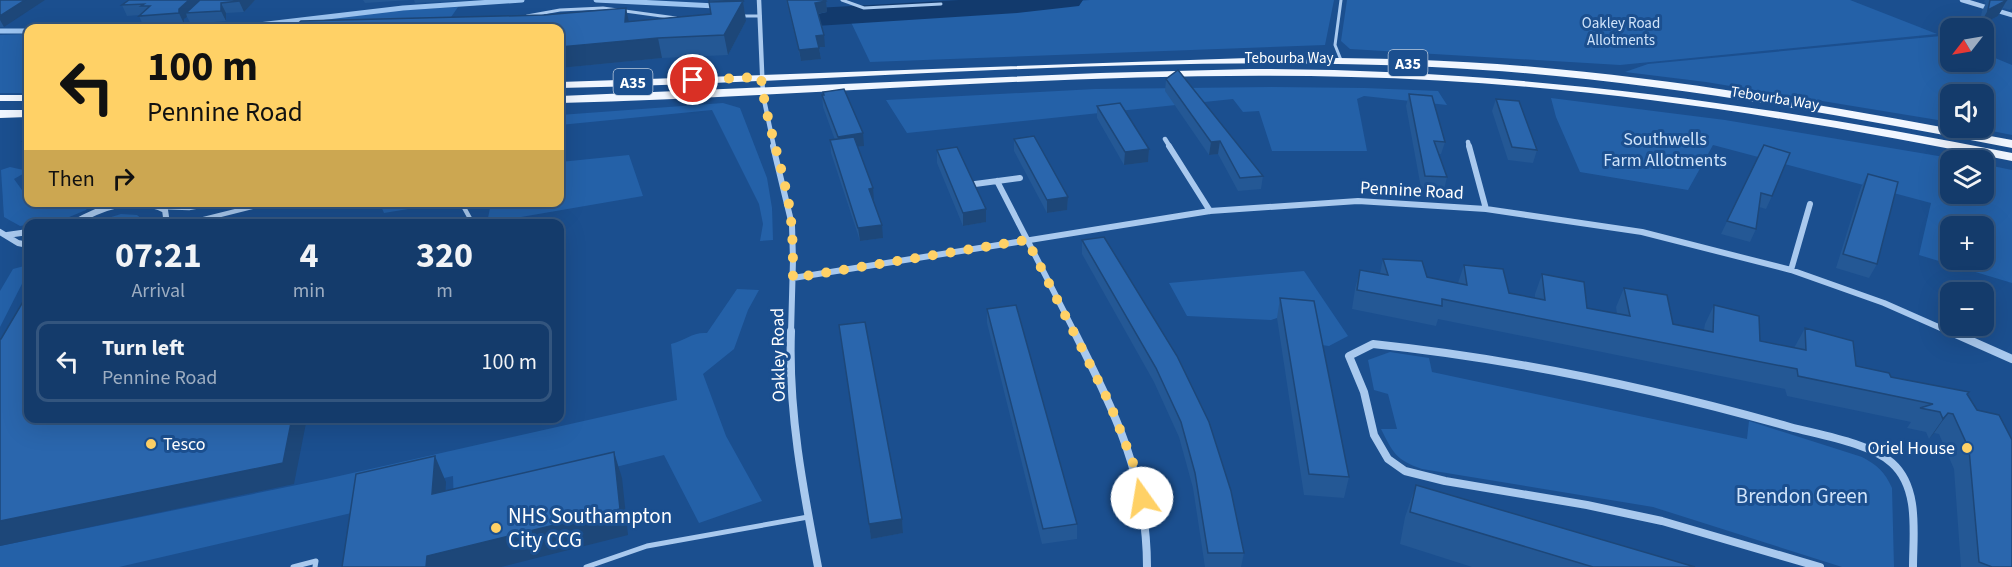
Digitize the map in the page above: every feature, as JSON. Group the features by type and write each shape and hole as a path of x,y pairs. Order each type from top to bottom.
{"main road":[{"name":"Tebourba Way","path":"564,85 1116,64 1341,60 1490,67 1629,79 1797,104 2012,144"},
{"name":"Tebourba Way","path":"564,100 1149,75 1324,73 1422,76 1570,87 1752,109 2012,157"},
{"path":"0,98 24,98"},
{"path":"0,114 24,114"}],"street":[{"name":"Oakley Road","path":"759,0 762,90 770,133 787,193 793,241 791,387 808,517 818,567"},
{"path":"1962,0 2012,15"},
{"path":"1165,140 1210,211"},
{"path":"1468,142 1486,209"},
{"path":"975,184 1020,178"},
{"path":"997,181 1110,404 1139,478 1149,539 1147,567"},
{"name":"Pennine Road","path":"793,278 1210,211 1358,201 1486,209 1642,232 1791,270 1884,303 2012,359"},
{"path":"1791,270 1810,204"},
{"path":"93,213 98,207"},
{"path":"80,219 116,207"},
{"path":"159,207 166,213 164,219"},
{"path":"3,233 24,232"},
{"path":"3,233 24,244"},
{"path":"1820,567 1662,521 1587,505 1445,481 1405,471 1388,459 1374,435 1364,392 1349,356 1373,344 1517,363 1669,394 1846,443 1891,462 1900,472 1910,496 1912,567"}],"lane":[{"path":"842,0 864,8 941,4"},
{"path":"1341,0 1335,45 1341,60"},
{"path":"517,18 560,10 603,8 682,18"},
{"path":"738,16 760,16"},
{"path":"178,207 194,207"},
{"path":"204,219 252,207"},
{"path":"586,567 647,546 808,517"},
{"path":"292,567 315,564"}],"green space":[{"path":"1090,0 1334,0 1325,45 870,62 849,18"},
{"name":"Oakley Road Allotments","path":"1347,0 1850,0 1937,34 1620,65 1350,49 1341,41"},
{"path":"458,7 447,23 289,24 391,11"},
{"path":"24,34 24,93 0,93 0,35"},
{"name":"Oakley Road Allotments","path":"1940,36 1940,72 1994,72 1994,58 2012,65 2012,135 1994,131 1994,84 1940,84 1940,120 1706,82 1625,72 1648,64"},
{"path":"1272,87 1438,91 1447,105 1364,96 1357,99 1367,151 1272,151 1259,111 1243,112 1233,99 907,133 886,100 1095,89"},
{"name":"Southwells Farm Allotments","path":"1551,98 1725,120 1940,156 1940,204 1994,204 1994,166 2012,170 2012,283 1969,270 1994,270 1994,216 1940,216 1940,261 1919,255 1931,203 1713,145 1688,190 1580,172 1556,117"},
{"path":"723,103 740,108 767,178 772,208 773,240 760,241 763,224 759,204 712,110 564,125 564,115"},
{"path":"629,155 643,196 510,219 488,219 490,207 564,207 564,162"},
{"path":"10,167 24,170 24,173 14,179 24,193 24,207 88,207 64,219 24,219 24,225 20,226 4,217 1,170"},
{"path":"381,207 420,207 384,213"},
{"path":"121,214 137,215 142,219 105,219"},
{"path":"24,266 24,280 0,327 0,291 13,269"},
{"path":"1304,271 1348,336 1329,346 1314,344 1277,318 1271,320 1187,316 1169,283"},
{"path":"737,289 759,290 748,310 734,349 703,374 726,436 762,501 699,523 664,455 454,507 453,476 364,496 360,511 119,567 0,567 0,546 326,479 677,400 671,344 693,335 707,333"},
{"name":"Brendon Green","path":"1390,352 1429,358 1432,372 1747,439 1749,421 1862,457 1880,470 1892,488 1894,567 1842,567 1653,507 1413,466 1396,455 1381,429 1397,429 1388,394 1374,390 1368,360"}],"building":[{"path":"0,0 25,0 0,16"},
{"path":"129,0 189,0 179,9 179,13 139,16 150,6 122,5"},
{"path":"200,0 240,0 221,3 221,11 186,13"},
{"path":"709,0 742,0 743,1 709,2"},
{"path":"787,0 826,1 815,3 824,35 816,36 819,48 799,50"},
{"path":"1990,0 2007,0 1988,10"},
{"path":"743,1 724,35 564,47 564,24 298,24 301,21 544,15 626,8 625,22 711,14 709,2"},
{"path":"1178,70 1263,176 1240,178 1220,141 1211,142 1166,79"},
{"path":"844,89 863,133 838,137 822,95 824,95 823,92"},
{"path":"1409,94 1432,96 1445,142 1434,141 1447,177 1425,176"},
{"path":"1496,99 1519,101 1537,150 1512,147"},
{"path":"1120,103 1149,149 1125,152 1097,106"},
{"path":"1034,136 1068,197 1047,200 1014,139"},
{"path":"854,137 873,188 869,189 882,225 858,228 830,140"},
{"path":"1764,145 1790,153 1772,196 1761,193 1756,229 1727,221"},
{"path":"957,147 986,209 963,213 937,150"},
{"path":"1868,174 1898,182 1877,264 1843,254"},
{"path":"1104,237 1177,356 1209,422 1231,491 1244,553 1208,553 1195,473 1181,422 1156,368 1082,240"},
{"path":"1383,259 1422,261 1427,277 1467,285 1464,265 1503,269 1509,293 1545,300 1542,274 1584,282 1587,308 1630,316 1624,288 1667,295 1673,324 1713,332 1714,305 1759,316 1760,341 1806,350 1805,328 1853,341 1856,366 1889,373 1891,377 1969,392 1967,394 1977,410 1999,415 2012,440 2012,567 1992,567 1979,562 1969,449 1953,414 1948,413 1943,419 1940,412 1920,408 1933,404 1798,376 1797,369 1442,299 1442,306 1357,290 1360,270 1388,275"},
{"path":"1280,298 1314,301 1349,477 1309,474"},
{"name":"Tesco","path":"24,300 24,423 291,423 283,463 0,521 1,339"},
{"path":"1016,305 1077,524 1043,529 987,309"},
{"path":"865,322 902,519 869,524 839,325"},
{"path":"614,452 620,509 427,556 426,567 342,567 356,474 435,456 432,494"},
{"path":"1416,485 1695,567 1593,567 1410,512"}],"waterway":[{"path":"268,24 403,8 522,0"},
{"path":"596,0 716,6"},
{"path":"816,17 1069,0"},
{"path":"0,31 24,31"}],"place":[{"name":"Tesco","path":"151,444"},
{"name":"Oriel House","path":"1967,448"},
{"name":"NHS Southampton City CCG","path":"496,528"}],"route":[{"path":"693,80 761,77 772,142 787,193 793,241 793,278 1027,240 1110,404 1139,478 1142,498"}]}
